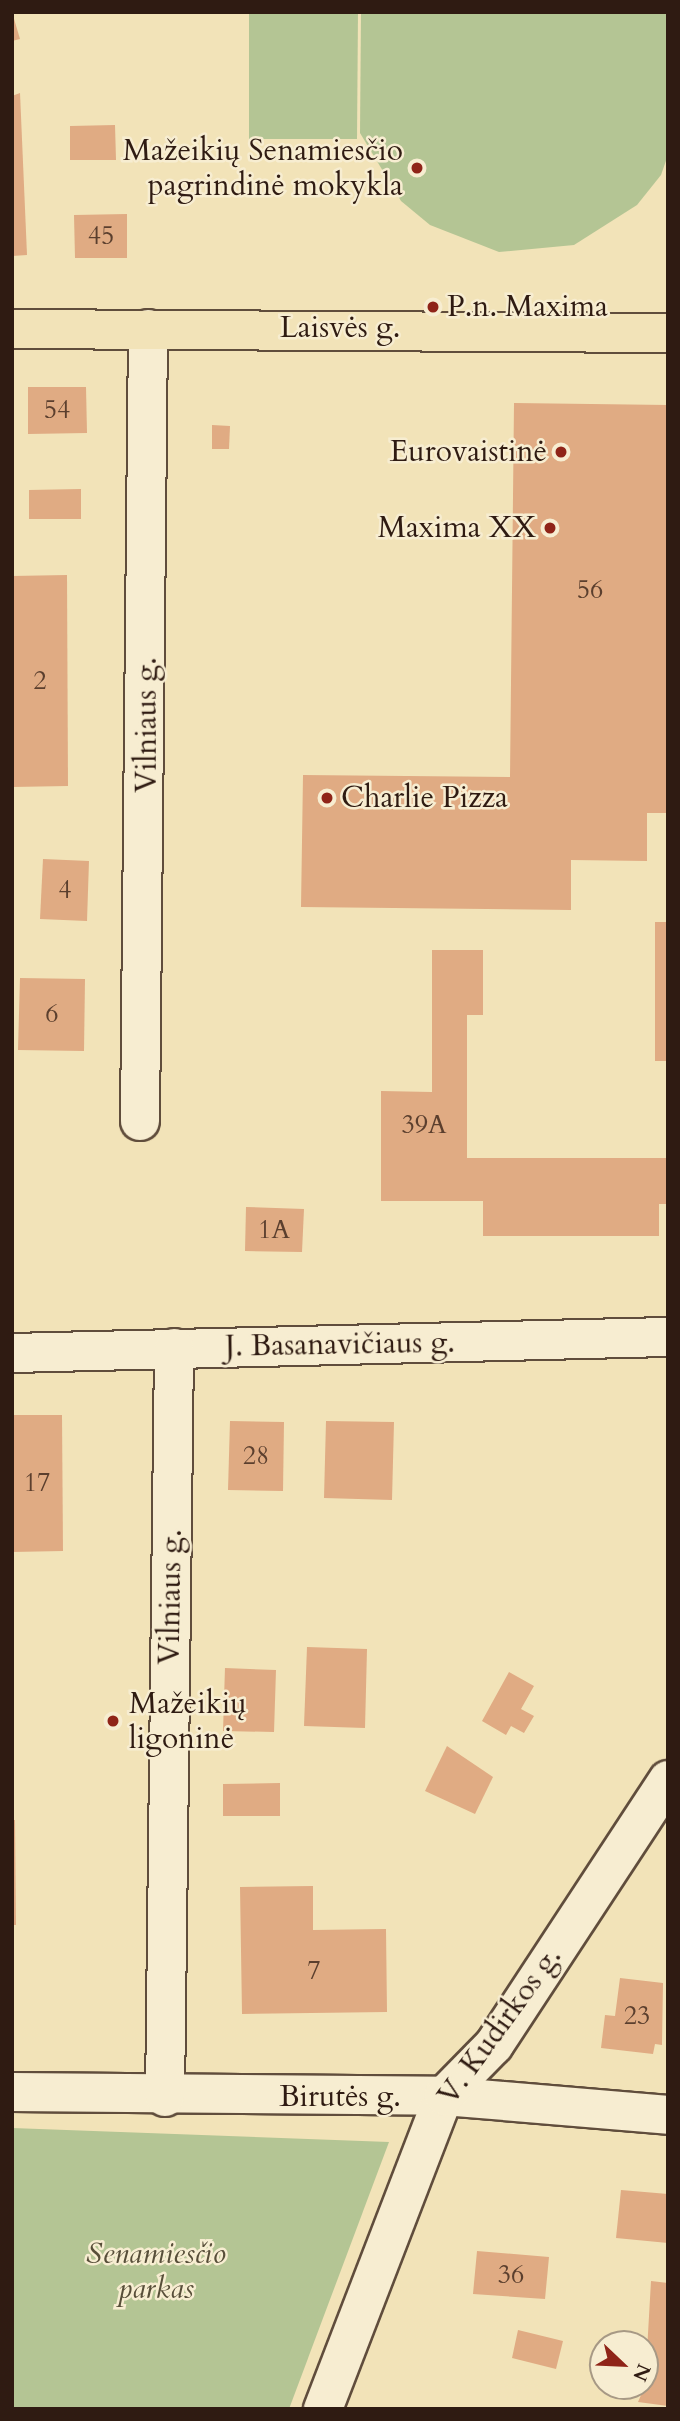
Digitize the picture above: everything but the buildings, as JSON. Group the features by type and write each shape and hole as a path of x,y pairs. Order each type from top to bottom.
{"main road":[{"name":"Laisvės g.","path":"12,329 668,333"}],"street":[{"name":"Vilniaus g.","path":"140,1121 149,329"},
{"name":"J. Basanavičiaus g.","path":"12,1353 668,1337"},
{"name":"Vilniaus g.","path":"165,2097 174,1348"},
{"name":"V. Kudirkos g.","path":"323,2409 444,2096 494,2045 668,1780"},
{"name":"Birutės g.","path":"12,2092 165,2097 444,2096 668,2115"}],"green space":[{"path":"249,12 358,12 357,139 249,139"},
{"path":"361,12 668,12 668,155 661,175 637,205 574,245 499,252 430,225 401,201 360,133"},
{"name":"Senamiesčio parkas","path":"12,2128 389,2142 289,2409 12,2409"}],"place":[{"name":"Mažeikių Senamiesčio pagrindinė mokykla","path":"417,168"},
{"name":"P.n. Maxima","path":"433,307"},
{"name":"Eurovaistinė","path":"561,452"},
{"name":"Maxima XX","path":"550,528"},
{"name":"Charlie Pizza","path":"327,798"},
{"name":"Mažeikių ligoninė","path":"113,1721"}]}
